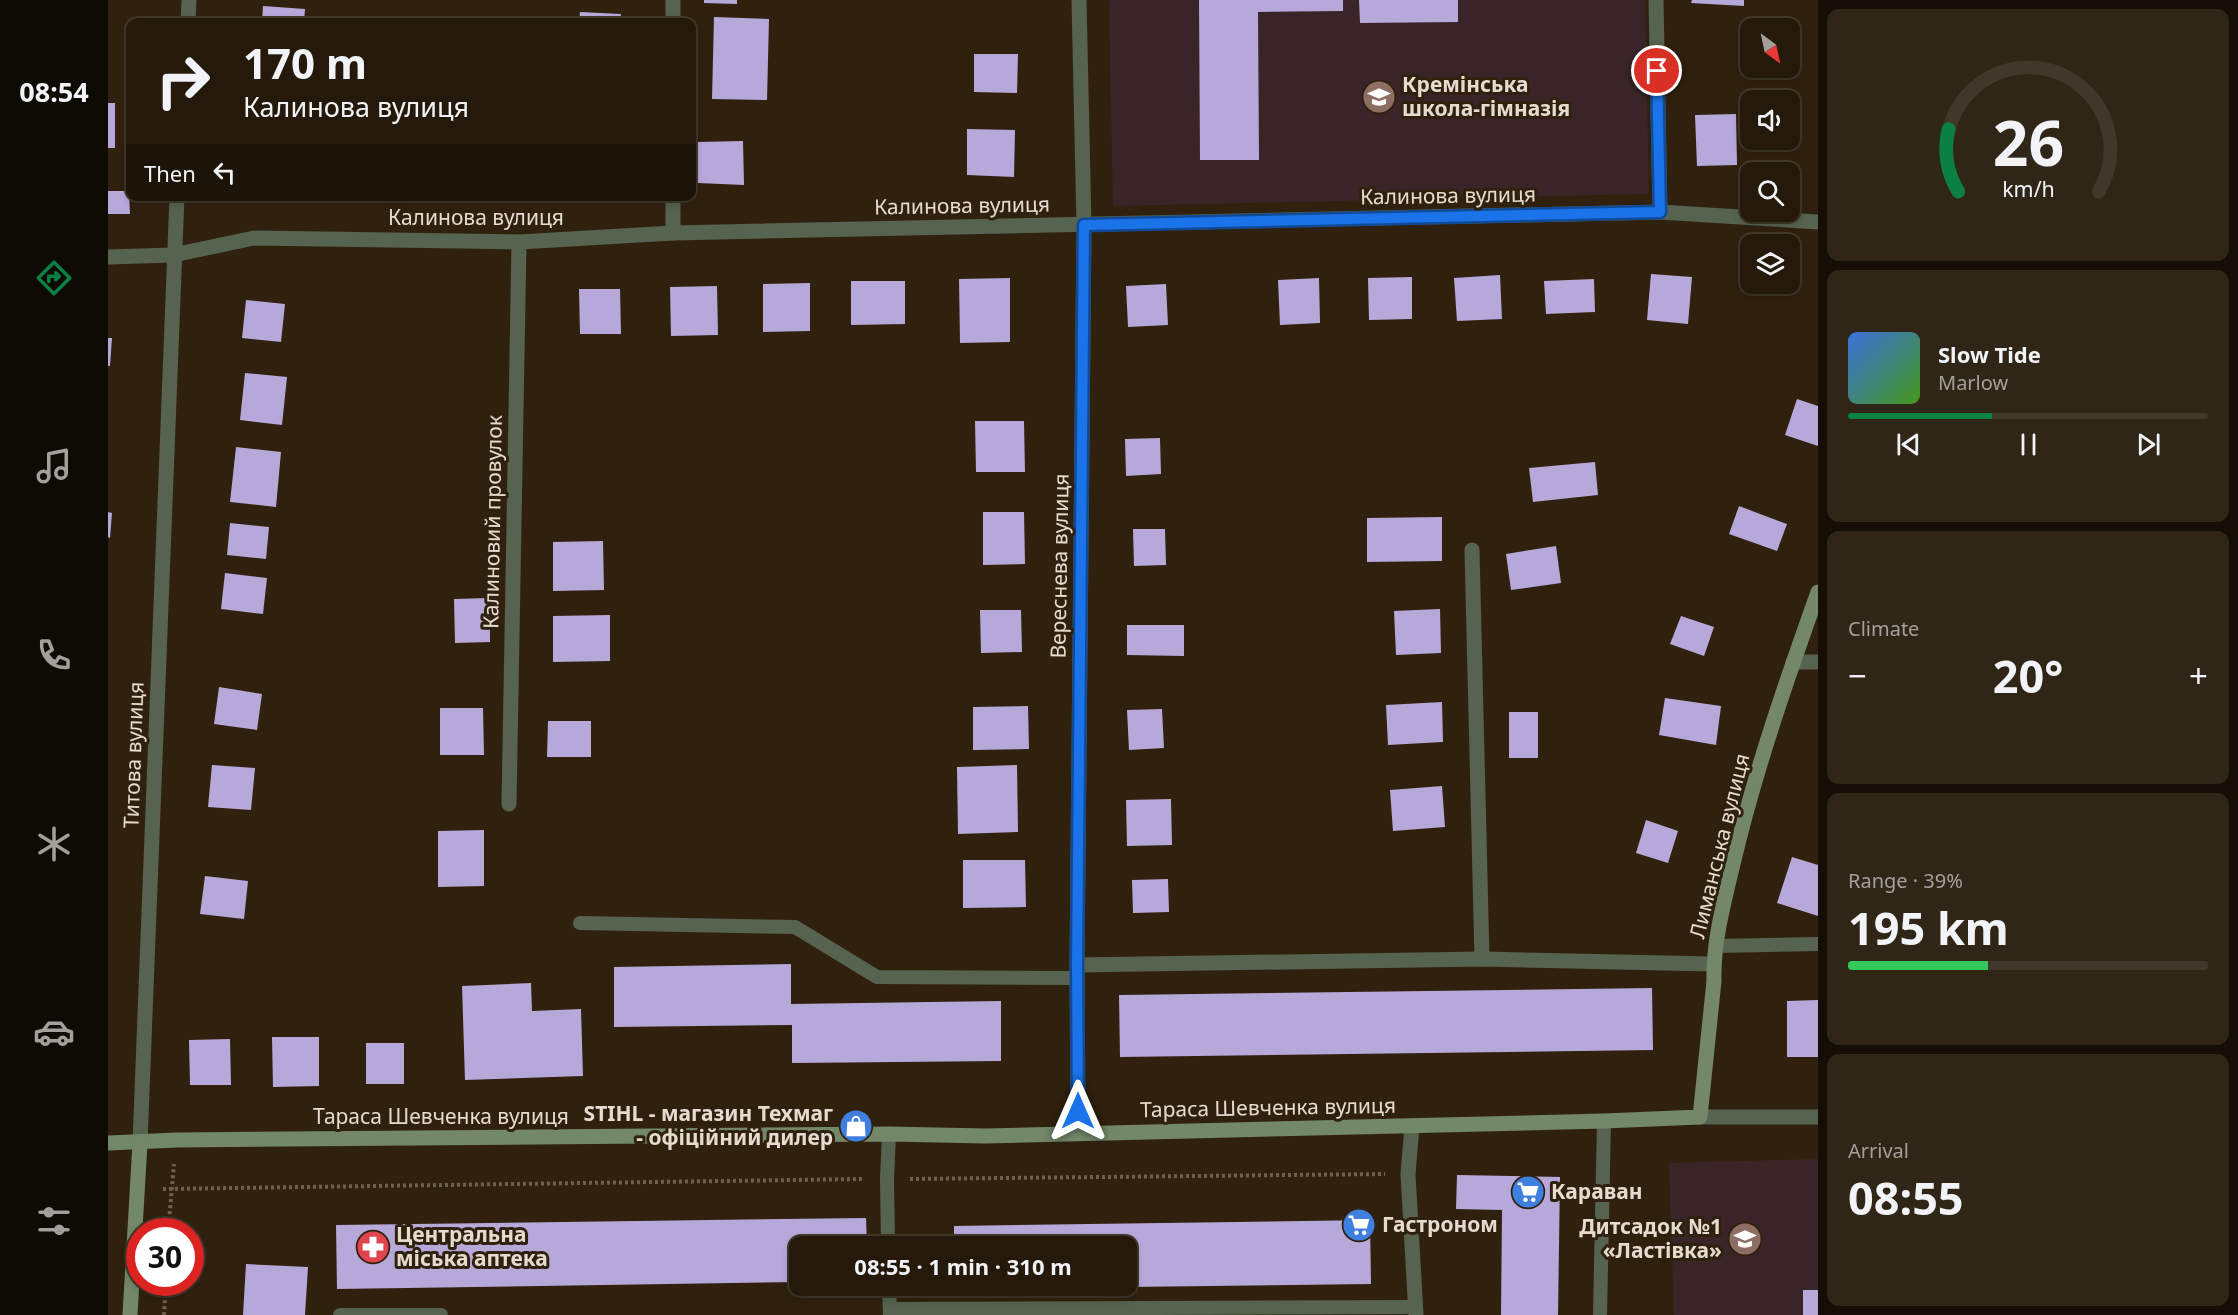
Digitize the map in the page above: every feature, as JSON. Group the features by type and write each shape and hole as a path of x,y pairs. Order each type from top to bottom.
{"street":[{"path":"188,18 189,0"},
{"path":"673,0 673,18"},
{"name":"Вереснева вулиця","path":"1078,1133 1077,971 1084,225 1079,0"},
{"path":"1656,0 1660,212"},
{"name":"Титова вулиця","path":"130,1315 140,1143 177,201"},
{"path":"673,201 673,234"},
{"name":"Калинова вулиця","path":"108,257 173,255 254,238 519,242 673,234 1660,212 1818,222"},
{"name":"Калиновий провулок","path":"509,804 519,242"},
{"path":"1472,550 1482,959"},
{"name":"Лиманська вулиця","path":"1700,1117 1714,981 1713,964 1720,919 1748,801 1818,592"},
{"path":"1793,662 1818,662"},
{"path":"1077,971 1482,959 1713,964"},
{"name":"Тараса Шевченка вулиця","path":"108,1143 177,1140 889,1134 986,1136 1700,1117 1818,1117"},
{"path":"1412,1125 1408,1174 1416,1311"}],"lane":[{"path":"580,923 795,927 877,977 1077,971"},
{"path":"1716,946 1818,944"},
{"path":"1600,1315 1604,1121"},
{"path":"888,1236 889,1134"},
{"path":"889,1296 890,1312 1416,1311"},
{"path":"340,1315 441,1315"}],"path":[{"path":"169,1218 177,1140"},
{"path":"171,1189 1408,1174"},
{"path":"164,1315 165,1296"}],"shaded area":[{"name":"Кремінська школа-гімназія","path":"1109,0 1645,0 1649,194 1113,206"},
{"name":"Дитсадок №1 «Ластівка»","path":"1818,1159 1818,1315 1674,1315 1669,1163"}],"building":[{"path":"704,0 737,0 737,4 704,3"},
{"path":"1199,0 1343,0 1343,11 1258,12 1259,160 1200,160"},
{"path":"1359,0 1458,0 1458,22 1360,23"},
{"path":"1692,0 1744,0 1744,6 1691,3"},
{"path":"263,6 305,9 304,18 262,18"},
{"path":"580,12 621,14 620,18 579,18"},
{"path":"714,17 769,19 767,100 712,99"},
{"path":"974,54 1018,54 1017,93 974,92"},
{"path":"108,103 115,103 115,148 108,148"},
{"path":"1736,114 1737,165 1697,166 1695,115"},
{"path":"967,129 1015,130 1014,177 967,175"},
{"path":"743,141 744,185 698,183 698,142"},
{"path":"108,191 126,191 130,214 108,214"},
{"path":"1651,274 1692,277 1688,324 1647,320"},
{"path":"1500,275 1502,319 1457,321 1454,278"},
{"path":"1412,277 1412,319 1369,320 1368,278"},
{"path":"1010,278 1010,342 960,343 959,279"},
{"path":"1319,278 1320,323 1280,325 1278,280"},
{"path":"1594,279 1595,312 1546,314 1544,281"},
{"path":"851,281 905,281 905,324 851,325"},
{"path":"810,283 810,331 763,332 763,284"},
{"path":"1166,284 1168,325 1128,327 1126,286"},
{"path":"717,286 718,335 671,336 670,287"},
{"path":"579,289 620,289 621,334 580,334"},
{"path":"246,300 285,304 281,342 242,338"},
{"path":"108,338 112,338 110,366 108,366"},
{"path":"245,373 287,377 282,425 240,420"},
{"path":"1797,399 1818,406 1818,446 1785,435"},
{"path":"975,421 1024,421 1025,472 976,472"},
{"path":"1160,438 1161,474 1126,476 1125,439"},
{"path":"236,447 281,452 276,507 230,502"},
{"path":"1595,462 1598,495 1533,502 1529,468"},
{"path":"1739,506 1787,524 1777,551 1729,534"},
{"path":"108,512 112,513 110,538 108,537"},
{"path":"983,512 1024,512 1025,564 983,565"},
{"path":"1442,517 1442,561 1367,562 1367,518"},
{"path":"230,523 269,527 266,559 227,555"},
{"path":"1133,529 1165,529 1166,565 1134,566"},
{"path":"603,541 604,590 553,591 553,542"},
{"path":"1556,546 1561,583 1511,590 1506,554"},
{"path":"225,573 267,578 263,614 221,609"},
{"path":"490,598 490,642 455,643 454,599"},
{"path":"1440,609 1441,653 1396,655 1394,611"},
{"path":"980,610 1021,610 1022,652 981,653"},
{"path":"610,615 610,661 553,662 553,616"},
{"path":"1681,616 1714,627 1704,656 1670,644"},
{"path":"1127,625 1184,625 1184,656 1127,655"},
{"path":"219,687 262,694 257,730 214,724"},
{"path":"1665,698 1721,706 1716,745 1659,735"},
{"path":"1442,702 1443,742 1388,745 1386,705"},
{"path":"1028,706 1029,749 973,750 973,707"},
{"path":"440,708 483,708 484,755 440,755"},
{"path":"1162,709 1164,748 1129,750 1127,710"},
{"path":"1509,712 1538,712 1538,758 1509,758"},
{"path":"548,721 591,721 591,757 547,757"},
{"path":"212,765 255,768 251,810 208,807"},
{"path":"1017,765 1018,832 958,834 957,767"},
{"path":"1442,786 1445,827 1393,831 1390,790"},
{"path":"1171,799 1172,845 1127,846 1126,800"},
{"path":"1646,820 1678,831 1668,863 1636,853"},
{"path":"484,830 484,886 438,887 438,831"},
{"path":"1792,857 1818,865 1818,916 1777,903"},
{"path":"963,860 1025,860 1026,907 963,908"},
{"path":"205,876 248,881 244,919 200,914"},
{"path":"1168,879 1169,912 1133,913 1132,880"},
{"path":"791,964 791,1004 1001,1001 1001,1061 792,1063 792,1025 614,1027 614,967"},
{"path":"531,983 532,1011 581,1009 583,1076 465,1080 462,986"},
{"path":"1652,988 1653,1050 1120,1057 1119,995"},
{"path":"1818,1000 1818,1057 1787,1057 1787,1001"},
{"path":"272,1037 319,1037 319,1086 273,1087"},
{"path":"230,1039 231,1085 190,1085 189,1040"},
{"path":"366,1043 404,1043 404,1084 366,1084"},
{"path":"1457,1175 1560,1177 1558,1315 1501,1315 1502,1210 1456,1209"},
{"path":"866,1218 867,1236 789,1236 789,1282 337,1289 336,1225"},
{"path":"1370,1220 1371,1284 1137,1287 1137,1236 954,1236 954,1226"},
{"path":"246,1264 308,1267 305,1315 243,1315"},
{"path":"1803,1290 1818,1290 1818,1315 1803,1315"}],"place":[{"name":"Кремінська школа-гімназія","path":"1379,97"},
{"name":"STIHL - магазин Техмаг - офіційний дилер","path":"856,1126"},
{"name":"Караван","path":"1528,1192"},
{"name":"Гастроном","path":"1359,1225"},
{"name":"Дитсадок №1 «Ластівка»","path":"1745,1239"},
{"name":"Центральна міська аптека","path":"373,1247"}],"route":[{"path":"1078,1111 1077,965 1084,225 1660,212 1657,71"}]}
